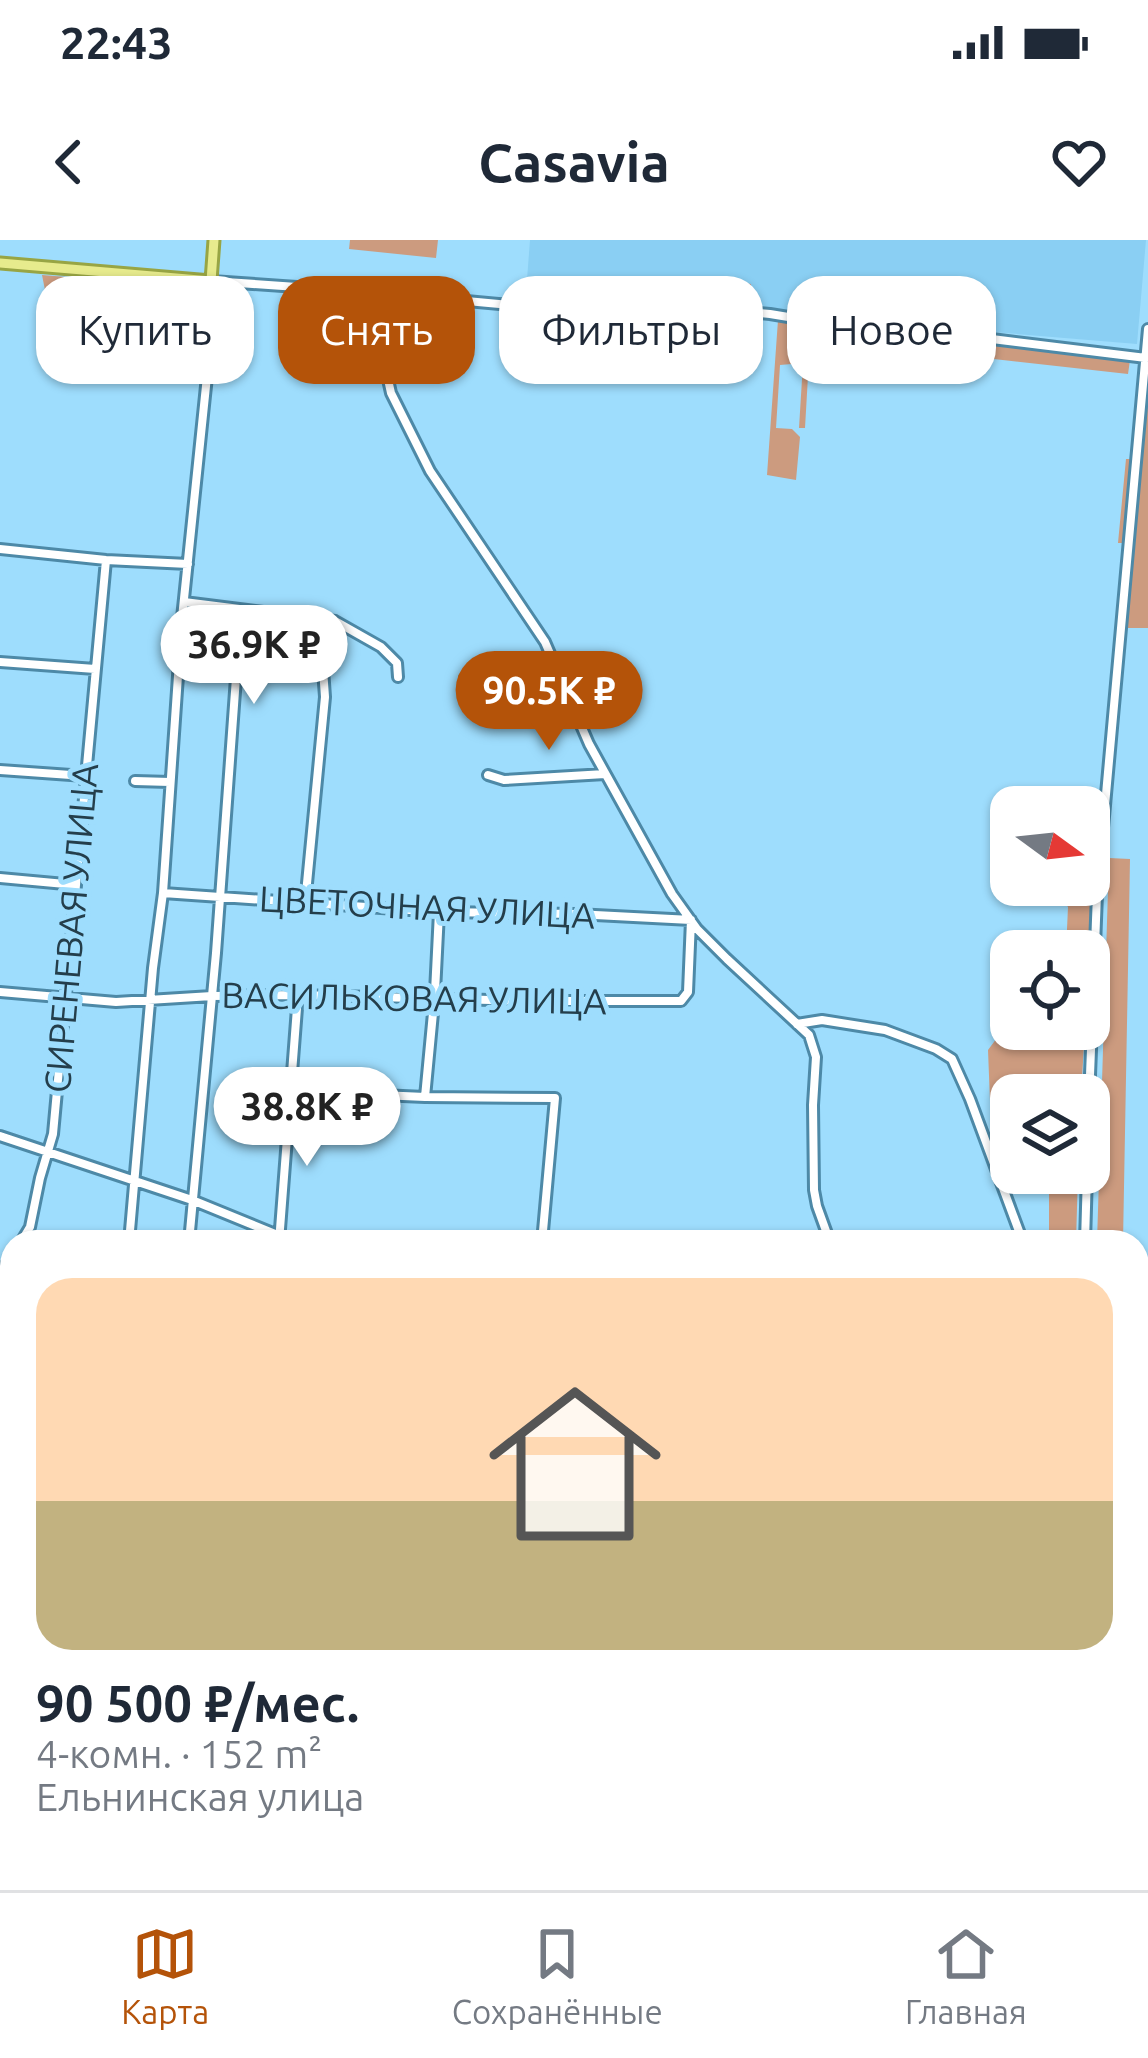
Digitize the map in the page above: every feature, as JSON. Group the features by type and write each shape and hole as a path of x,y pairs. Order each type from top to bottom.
{"main road":[{"path":"212,276 214,240"},
{"path":"0,263 162,276"}],"street":[{"path":"475,302 621,312 682,309 770,314 874,331 984,338 1146,358"},
{"path":"1090,1074 1100,857 1148,328"},
{"path":"131,1230 206,384"},
{"path":"391,384 430,471 545,642 584,733 661,875 691,920 727,959 809,1035 816,1057 814,1190 826,1230"},
{"path":"0,549 188,564"},
{"name":"СИРЕНЕВАЯ УЛИЦА","path":"28,1230 55,1117 106,560"},
{"path":"184,602 335,621 381,647 397,663 398,677"},
{"path":"190,1230 237,664 248,657 316,664 326,677 305,904"},
{"path":"0,662 95,669"},
{"path":"464,678 545,685 559,672"},
{"path":"0,770 85,776"},
{"path":"488,775 504,780 605,774"},
{"path":"135,781 170,782"},
{"path":"0,878 76,885"},
{"name":"ЦВЕТОЧНАЯ УЛИЦА","path":"163,893 439,912 691,920"},
{"path":"425,1097 439,912"},
{"name":"ВАСИЛЬКОВАЯ УЛИЦА","path":"0,992 152,1001 298,995 681,1000 688,992 691,920"},
{"path":"280,1230 298,995"},
{"path":"797,1024 822,1020 885,1030 936,1048 952,1059 1019,1230"},
{"path":"291,1091 555,1099 543,1230"},
{"path":"0,1136 192,1200 259,1230"},
{"path":"1085,1230 1086,1194"}],"shaded area":[{"path":"350,240 438,240 436,258 349,249"},
{"path":"530,240 1146,240 1137,344 996,332 996,276 787,276 787,315 763,313 763,276 527,276"},
{"path":"778,320 787,321 787,364 780,365 776,428 792,429 800,437 796,480 767,475"},
{"path":"996,346 1130,360 1128,374 996,359"},
{"path":"1148,359 1148,628 1123,628"},
{"path":"802,384 808,384 805,428 799,428"},
{"path":"1126,459 1132,459 1125,543 1118,543"},
{"path":"1110,858 1130,859 1123,1230 1097,1230 1098,1194 1110,1194 1110,1074 1102,1074 1103,1050 1110,1050"},
{"path":"1091,906 1090,930 1067,930 1068,907"},
{"path":"988,1050 1084,1050 1082,1074 990,1074 990,1101"},
{"path":"1049,1194 1077,1194 1076,1230 1049,1230"}]}
